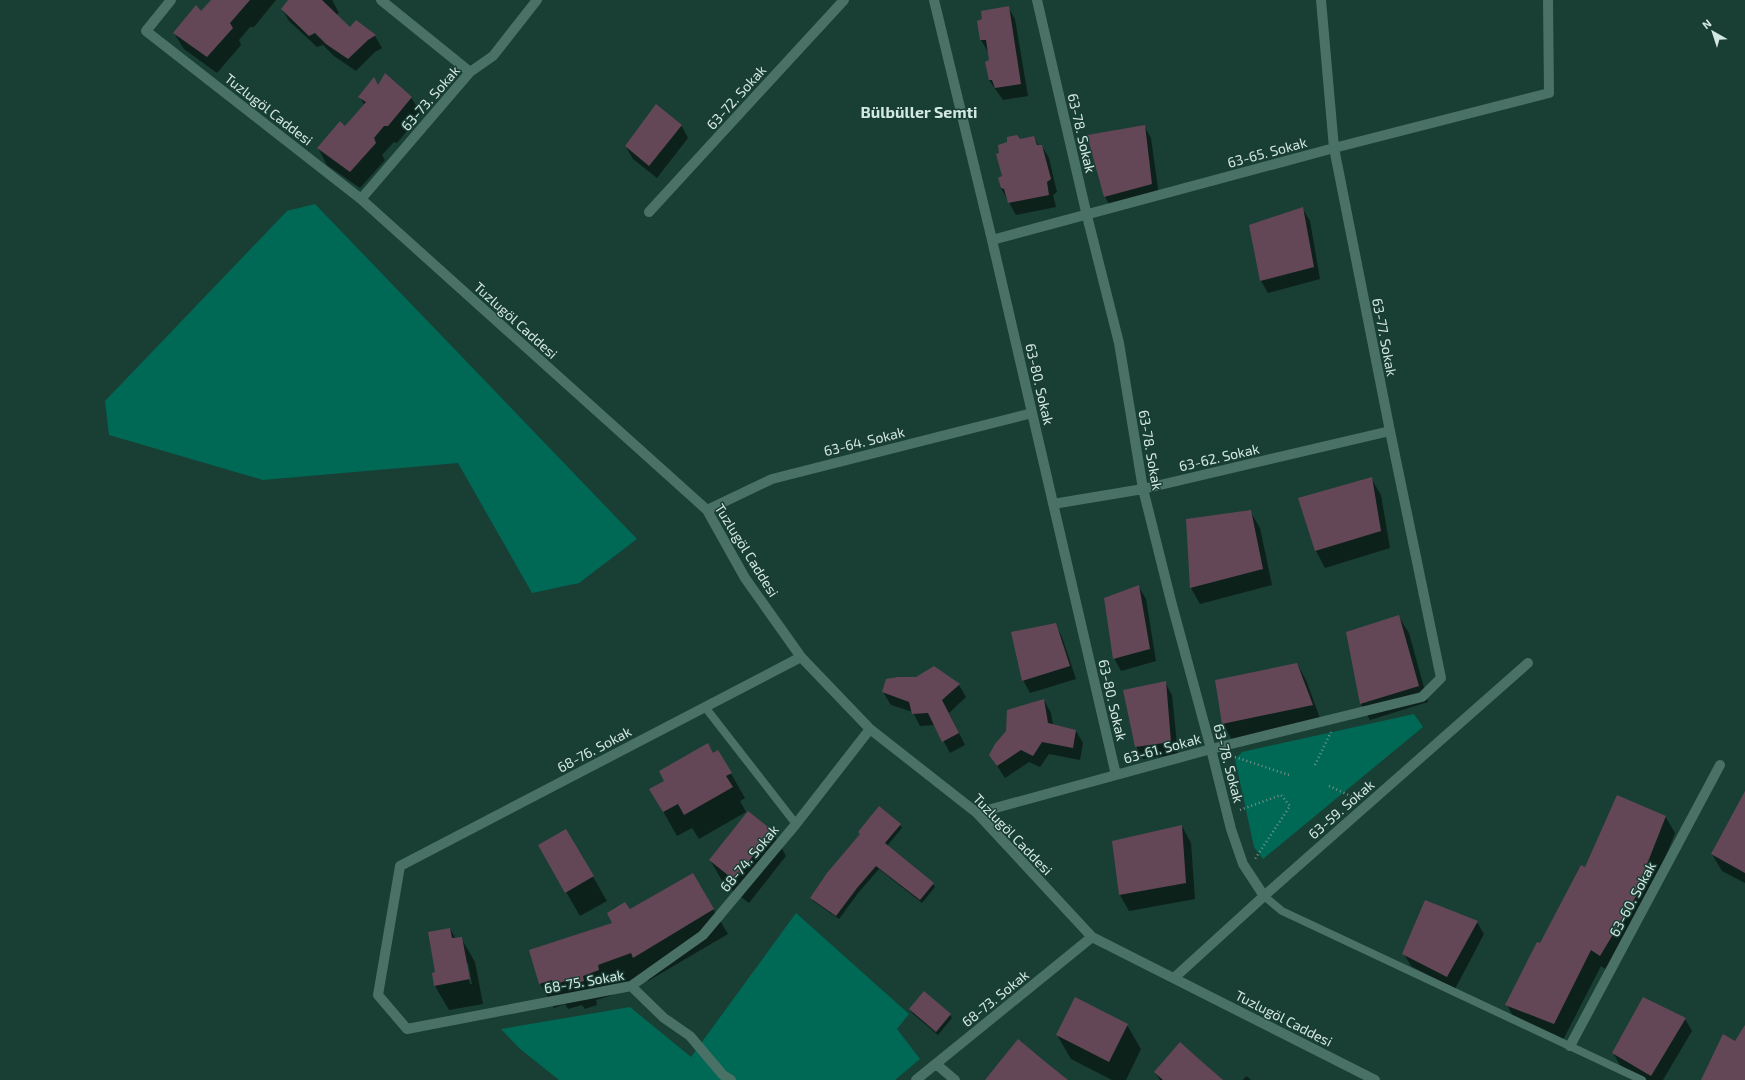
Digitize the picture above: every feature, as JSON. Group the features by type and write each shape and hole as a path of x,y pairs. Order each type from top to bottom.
{"street":[{"name":"Tuzlugöl Caddesi","path":"172,0 146,31 361,198 707,510 745,578 801,657 870,729 977,813 1092,937 1375,1080"},
{"path":"381,0 470,72"},
{"name":"63-73. Sokak","path":"361,198 470,72 493,56 537,0"},
{"name":"63-72. Sokak","path":"649,212 844,0"},
{"name":"63-80. Sokak","path":"934,0 992,240 1116,775"},
{"name":"63-78. Sokak","path":"1037,0 1087,216 1119,343 1143,489 1171,601 1214,749 1228,815 1241,857 1247,871 1264,896"},
{"name":"63-77. Sokak","path":"1322,0 1334,148 1441,678"},
{"name":"63-65. Sokak","path":"992,240 1087,216 1334,148 1549,92 1548,0"},
{"name":"63-64. Sokak","path":"707,510 772,479 1032,413"},
{"name":"63-62. Sokak","path":"1053,504 1143,489 1390,431"},
{"name":"68-76. Sokak","path":"407,1029 378,995 400,866 801,657"},
{"name":"63-59. Sokak","path":"1174,978 1264,896 1528,663"},
{"name":"63-61. Sokak","path":"977,813 1214,749 1422,697 1441,678"},
{"name":"68-74. Sokak","path":"631,986 703,935 796,824 870,729"},
{"name":"63-60. Sokak","path":"1570,1046 1720,766"},
{"name":"68-73. Sokak","path":"916,1080 1092,937"},
{"name":"68-75. Sokak","path":"407,1029 631,986 664,1018 690,1036 723,1075 731,1080"},
{"path":"936,1064 955,1080"}],"lane":[{"path":"705,707 796,824"},
{"path":"1264,896 1282,911 1642,1080"}],"path":[{"path":"1315,765 1338,718"},
{"path":"1214,749 1241,760 1289,775"},
{"path":"1329,786 1368,804"},
{"path":"1228,815 1281,795 1290,806 1247,871"}],"green space":[{"path":"315,204 637,539 579,583 532,593 458,463 263,480 109,435 105,401 287,211"},
{"path":"1414,714 1423,727 1263,859 1254,847 1235,759 1242,752"},
{"path":"796,913 909,1014 897,1029 920,1059 895,1080 559,1080 519,1048 501,1029 630,1007 691,1057"}],"building":[{"path":"211,0 250,0 230,23 233,28 207,57 173,33 196,5 201,11"},
{"path":"288,0 322,0 350,27 356,20 376,35 368,40 348,59 326,44 315,33 309,36 281,9"},
{"path":"1009,6 1021,84 995,88 992,80 989,80 985,62 989,60 986,40 980,40 977,21 982,19 981,11"},
{"path":"385,73 412,97 388,126 384,126 374,138 376,143 350,172 317,148 340,121 345,126 366,102 358,97 374,77 378,85"},
{"path":"656,104 682,125 649,166 625,146"},
{"path":"1145,125 1152,184 1104,197 1087,135"},
{"path":"1017,135 1020,139 1034,136 1037,145 1042,145 1051,179 1047,182 1049,195 1008,203 1004,189 1001,188 998,178 1002,176 996,154 999,153 998,145 1007,142 1007,137"},
{"path":"1303,207 1314,267 1260,281 1249,225"},
{"path":"1372,477 1381,531 1315,551 1298,498"},
{"path":"1251,510 1263,569 1190,588 1186,519"},
{"path":"1139,585 1150,649 1113,659 1104,598"},
{"path":"1399,615 1419,686 1360,704 1346,632"},
{"path":"1056,623 1070,666 1022,681 1011,632"},
{"path":"1297,663 1313,705 1222,724 1215,680"},
{"path":"934,666 960,684 942,700 959,733 942,742 928,713 912,714 909,702 882,692 886,679 916,677"},
{"path":"1166,681 1171,742 1135,747 1123,690"},
{"path":"1044,699 1048,723 1076,730 1073,748 1042,742 1033,756 1021,750 997,766 989,755 995,744 1006,731 1007,710"},
{"path":"708,743 713,753 718,750 732,773 726,776 733,787 684,815 678,804 663,812 649,789 664,781 659,771"},
{"path":"1745,791 1745,873 1711,854"},
{"path":"1617,795 1666,816 1636,892 1638,893 1600,956 1591,950 1554,1024 1505,1005 1537,942 1540,943 1581,865 1585,867"},
{"path":"879,806 901,824 885,843 934,883 920,900 876,866 836,916 810,898 827,873 860,834 858,832"},
{"path":"748,811 773,831 734,880 709,860"},
{"path":"1182,825 1186,883 1119,895 1112,841"},
{"path":"566,829 594,876 565,893 538,845"},
{"path":"693,873 714,909 633,958 631,953 598,965 599,970 583,976 584,981 570,986 568,980 553,985 552,980 539,984 529,950 612,923 607,913 625,902 630,909"},
{"path":"1425,900 1478,921 1447,977 1402,954"},
{"path":"450,928 452,938 462,937 470,979 434,986 432,973 435,972 428,932"},
{"path":"924,991 951,1014 936,1032 909,1009"},
{"path":"1075,997 1128,1024 1109,1062 1056,1035"},
{"path":"1643,997 1686,1018 1651,1076 1612,1053"},
{"path":"1745,1025 1745,1080 1701,1080 1723,1034 1735,1041"},
{"path":"1018,1039 1043,1060 1068,1080 985,1080"},
{"path":"1180,1042 1223,1080 1163,1080 1154,1072"}],"district":[{"name":"Bülbüller Semti","path":"919,111"}]}
